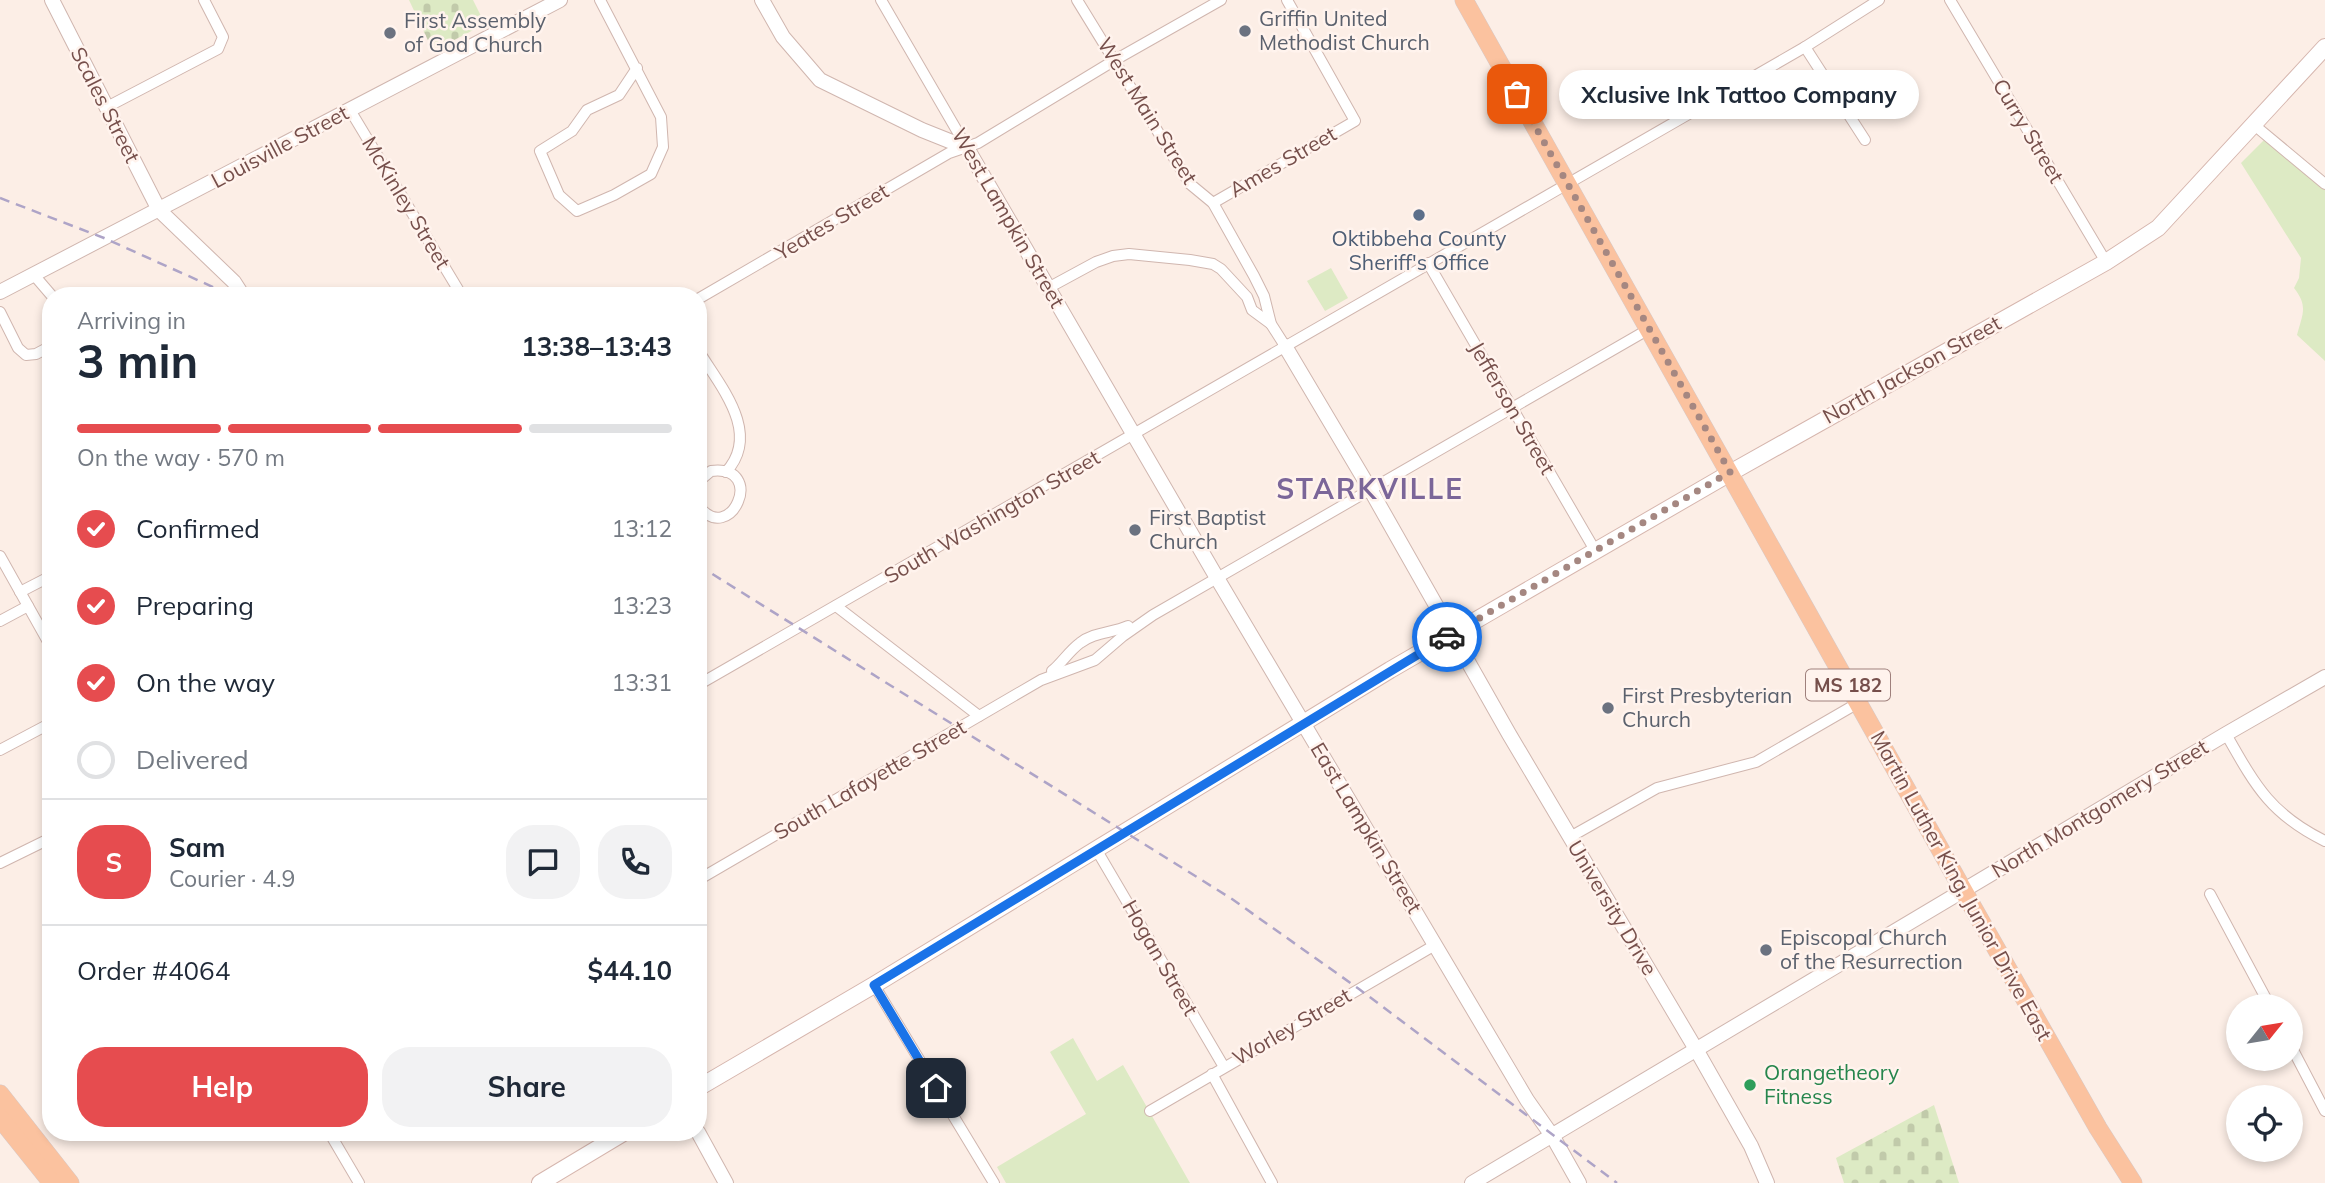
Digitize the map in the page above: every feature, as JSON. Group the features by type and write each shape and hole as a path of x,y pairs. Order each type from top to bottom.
{"main road":[{"name":"MS 182","path":"1464,0 1567,183"},
{"name":"North Jackson Street","path":"707,1083 874,985 1303,722 1452,634 1730,472 2106,262 2158,228 2325,47"},
{"name":"Martin Luther King, Junior Drive East","path":"1567,183 1963,890 2098,1128 2133,1183"},
{"path":"0,1094 71,1183"},
{"path":"0,1118 51,1183"},
{"path":"540,1183 610,1141"}],"street":[{"name":"Scales Street","path":"52,0 159,210 237,287"},
{"path":"105,108 218,49 223,37 204,0"},
{"name":"Louisville Street","path":"0,292 559,0"},
{"path":"600,0 637,68 661,117 663,147 651,174 614,195 577,211 559,195 540,151 572,131 587,110 619,95 637,68"},
{"path":"762,0 783,37 820,80 922,131 967,148"},
{"name":"West Lampkin Street","path":"881,0 1135,435"},
{"name":"West Main Street","path":"1077,0 1190,184 1213,203 1254,276 1266,303 1271,324 1285,346"},
{"name":"Yeates Street","path":"707,294 949,153 967,148 1221,0"},
{"name":"Ames Street","path":"1213,203 1354,121 1287,0"},
{"name":"South Washington Street","path":"707,680 1805,47 1879,0"},
{"name":"Curry Street","path":"1950,0 2106,262"},
{"path":"1805,47 1865,140"},
{"name":"McKinley Street","path":"350,110 457,287"},
{"path":"2253,124 2325,184"},
{"path":"1048,288 1096,262 1113,256 1129,254 1213,264 1221,269 1247,298 1252,310 1271,324"},
{"name":"Jefferson Street","path":"1428,263 1596,552"},
{"path":"34,275 44,287"},
{"path":"1247,298 1253,292 1260,291"},
{"path":"0,312 18,348 26,355 42,351"},
{"name":"South Lafayette Street","path":"1070,662 1080,642 1104,633 1116,632 1153,615 1649,328"},
{"name":"University Drive","path":"1285,346 1697,1051 1751,1146 1767,1183"},
{"path":"707,366 739,421 741,446 734,463 726,472"},
{"name":"East Lampkin Street","path":"1135,435 1214,580 1303,722 1579,1183"},
{"path":"707,474 711,471 726,472 733,475 741,488 741,496 735,509 729,514 714,516 707,513"},
{"path":"0,556 42,631"},
{"path":"20,592 42,581"},
{"path":"0,621 28,606"},
{"path":"836,606 979,716"},
{"name":"South Lafayette Street","path":"707,875 1070,662 1095,660 1153,615"},
{"path":"1104,633 1111,640 1111,647"},
{"name":"North Montgomery Street","path":"1472,1183 2325,677"},
{"path":"1570,837 1657,788 1756,762 1858,703"},
{"path":"0,750 42,728"},
{"path":"2226,734 2252,779 2271,804 2298,828 2325,841"},
{"path":"0,863 42,842"},
{"name":"Hogan Street","path":"1097,849 1224,1067"},
{"path":"2210,894 2264,994"},
{"name":"Worley Street","path":"1150,1111 1436,945"},
{"path":"874,985 994,1183"},
{"path":"2303,1069 2325,1111"},
{"path":"1212,1074 1272,1183"},
{"path":"335,1141 359,1183"},
{"path":"703,1141 726,1183"}],"green space":[{"path":"409,0 473,0 485,24 433,51"},
{"path":"2265,139 2325,190 2325,361 2297,335 2303,305 2294,288 2299,278 2301,258 2241,163"},
{"path":"1331,268 1348,298 1325,311 1307,281"},
{"path":"1073,1038 1097,1081 1123,1065 1190,1183 1006,1183 997,1167 1086,1114 1050,1052"},
{"path":"1934,1105 1959,1183 1844,1183 1836,1158"}],"railway":[{"path":"0,198 104,238 213,287"},
{"path":"707,571 1232,899 1359,989 1617,1183"}],"way so far":[{"path":"1447,637 1730,472 1517,94"}],"place":[{"name":"Griffin United Methodist Church","path":"1245,31"},
{"name":"First Assembly of God Church","path":"390,33"},
{"name":"Xclusive Ink Tattoo Company","path":"1517,94"},
{"name":"Oktibbeha County Sheriff's Office","path":"1419,215"},
{"name":"First Baptist Church","path":"1135,530"},
{"name":"First Presbyterian Church","path":"1608,708"},
{"name":"Episcopal Church of the Resurrection","path":"1766,950"},
{"name":"Orangetheory Fitness","path":"1750,1085"}],"district":[{"name":"STARKVILLE","path":"1370,489"}],"route":[{"path":"936,1088 874,985 1447,637"}]}
